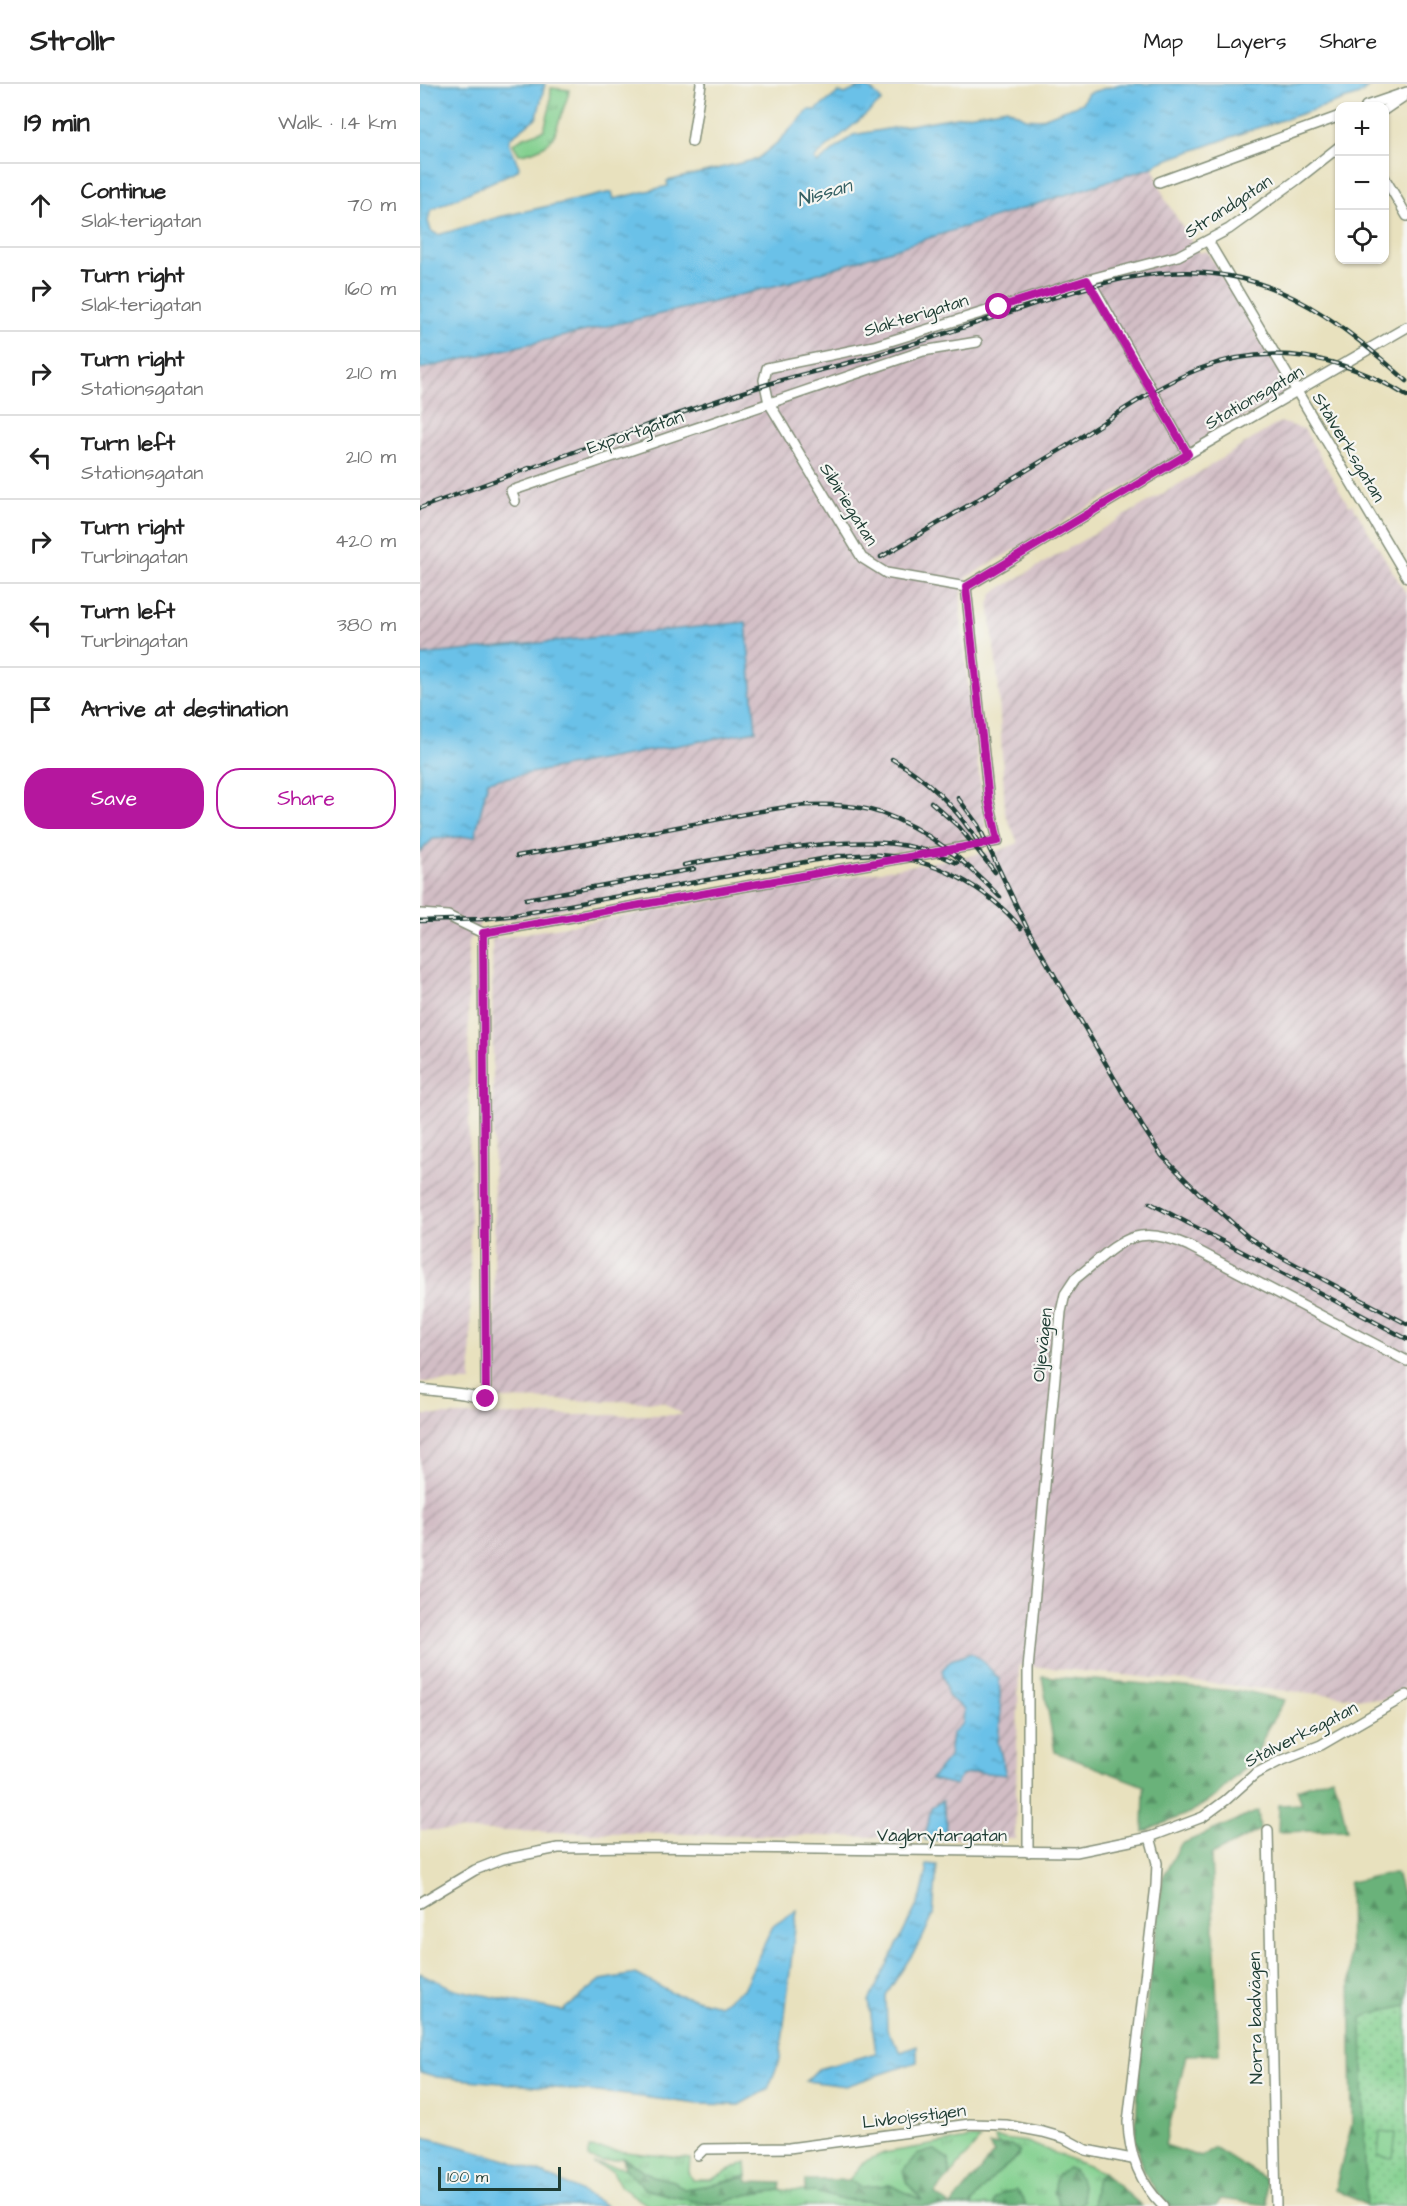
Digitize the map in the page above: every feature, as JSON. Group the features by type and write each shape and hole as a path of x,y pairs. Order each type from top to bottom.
{"street":[{"path":"692,142 702,84"},
{"path":"1379,102 1407,93"},
{"path":"1389,106 1407,93"},
{"path":"1159,182 1335,118"},
{"name":"Strandgatan","path":"1087,280 1178,256 1208,241 1229,229 1335,150"},
{"path":"1389,185 1407,216"},
{"name":"Stålverksgatan","path":"1208,241 1407,577"},
{"path":"1087,280 1188,454"},
{"name":"Slakterigatan","path":"767,369 874,346 1087,280"},
{"name":"Stationsgatan","path":"966,587 1188,454 1407,327"},
{"name":"Exportgatan","path":"501,493 922,351 977,342"},
{"name":"Sibiriegatan","path":"767,369 764,380 769,404 862,558 886,573 966,587"},
{"path":"511,491 515,501"},
{"path":"420,914 448,916 483,933 998,841 989,801 966,587"},
{"path":"420,1389 486,1399 483,933"},
{"name":"Oljevägen","path":"1028,1852 1028,1669 1061,1312 1065,1294 1075,1279 1129,1238 1149,1234 1177,1240 1407,1361"},
{"name":"Stålverksgatan","path":"1150,1838 1203,1817 1255,1774 1321,1745 1407,1695"},
{"name":"Norra badvägen","path":"1268,1830 1276,2206"},
{"path":"1150,1838 1157,1872 1129,2107 1128,2138 1132,2159 1141,2179 1163,2206"},
{"name":"Vågbrytargatan","path":"420,1903 447,1886 503,1859 558,1848 1076,1852 1150,1838"},
{"name":"Livbojsstigen","path":"698,2155 704,2149 789,2148 970,2124 990,2124 1043,2132 1064,2138 1086,2150 1132,2159"}],"shaded area":[{"path":"1153,167 1165,199 1199,253 1207,251 1291,391 967,577 961,595 961,616 971,715 986,824 984,831 964,840 736,876 502,921 481,921 468,944 471,1382 420,1382 420,852 433,839 475,836 488,781 756,730 746,622 420,655 420,369 713,302 797,280"},
{"path":"1280,422 1304,429 1349,506 1352,504 1407,595 1407,1686 1383,1700 1019,1665 1015,1839 420,1830 420,1415 683,1415 663,1402 495,1399 492,939 1001,850 1018,843 1005,813 998,680 989,604 992,595"}],"green space":[{"path":"551,88 570,90 554,136 538,149 519,154 513,144 544,130 550,107"},
{"path":"1042,1676 1250,1692 1285,1700 1267,1729 1256,1756 1215,1797 1191,1812 1143,1832 1144,1786 1055,1752"},
{"path":"1332,1777 1339,1794 1347,1830 1278,1832 1279,1805 1302,1804 1297,1789"},
{"path":"1258,1811 1260,1830 1211,1855 1219,2054 1186,2055 1165,2145 1201,2157 1214,2147 1265,2179 1268,2205 1221,2199 1216,2206 1169,2206 1145,2174 1135,2140 1140,2055 1163,1877 1181,1844"},
{"path":"1396,1873 1407,1908 1407,2005 1373,2013 1362,2019 1366,2205 1335,2189 1352,2124 1349,1882"},
{"path":"1407,2005 1407,2206 1366,2206 1362,2018"},
{"path":"1380,2131 1396,2133 1393,2158 1378,2156"},
{"path":"973,2138 980,2140 949,2176 949,2160 935,2150 919,2153 903,2172 907,2183 923,2201 890,2185 861,2187 849,2180 863,2162 884,2153"},
{"path":"994,2138 1027,2142 1103,2172 1096,2181 1093,2206 1078,2206 1083,2201 1060,2204 1064,2206 1026,2206 1023,2197 994,2201 995,2206 971,2206 986,2185 1018,2157 1019,2151 1011,2145 1001,2149"},
{"path":"989,2145 1011,2145 1019,2151 1014,2160 984,2188 971,2206 951,2206 994,2153"},
{"path":"589,2148 690,2159 689,2172 693,2180 711,2180 746,2162 747,2176 684,2189 673,2181 653,2176 623,2158 602,2162 589,2158"},
{"path":"935,2150 949,2160 949,2176 935,2194 950,2206 893,2206 886,2203 839,2199 815,2192 805,2193 805,2180 849,2180 861,2187 890,2185 922,2200 907,2183 903,2171 919,2153"},
{"path":"623,2158 652,2176 673,2181 684,2189 747,2176 748,2182 781,2183 780,2190 709,2204 692,2201 645,2189 625,2168"},
{"path":"593,2164 625,2168 645,2189 709,2204 780,2190 815,2192 839,2199 886,2203 893,2206 649,2206 621,2187 612,2171"},
{"path":"1068,2168 1077,2174 1081,2182 1083,2201 1078,2206 1060,2205 1054,2192 1057,2176"},
{"path":"1103,2172 1142,2206 1093,2206 1096,2181"},
{"path":"1016,2190 1023,2197 1026,2206 995,2206 994,2201 1003,2193"}],"water":[{"name":"Nissan","path":"420,84 545,84 537,117 510,138 509,142 519,167 518,170 431,210 428,221 431,231 438,235 499,217 612,192 614,199 668,186 667,181 757,159 778,142 809,110 816,110 839,92 845,94 861,87 873,91 882,101 818,155 814,159 818,163 853,135 1007,108 1025,118 1040,119 1082,103 1088,93 1121,84 1372,84 1359,95 1251,130 1158,163 1153,167 797,280 713,302 420,369"},
{"path":"746,622 756,731 488,781 475,836 433,839 420,852 420,655"},
{"path":"971,1653 983,1661 999,1679 1001,1710 998,1742 1006,1775 976,1772 961,1776 956,1785 931,1779 949,1757 952,1733 963,1723 964,1710 948,1696 942,1670 951,1660"},
{"path":"942,1801 947,1824 944,1840 925,1840 931,1807"},
{"path":"926,1864 937,1865 933,1915 921,1941 886,1995 887,2030 901,2052 917,2046 917,2062 846,2086 806,2081 818,2069 876,2053 869,2001 921,1897 927,1871"},
{"path":"797,1910 780,2059 768,2089 739,2105 698,2104 437,2077 420,2072 420,1973 454,1989 563,2011 601,1980 636,1974 672,1993 719,2005 743,1989 773,1926"},
{"path":"420,2136 539,2172 606,2206 420,2206"}],"railway":[{"path":"523,471 765,385 898,349 1075,291 1151,274 1177,272 1229,276 1279,291 1303,303 1347,331 1407,381"},
{"path":"881,557 1148,395 1182,376 1226,360 1280,355 1332,362 1383,382 1407,396"},
{"path":"420,508 529,468"},
{"path":"892,759 919,776 942,796 980,845"},
{"path":"958,798 978,825 1028,930 1142,1126 1162,1156 1248,1237 1407,1324"},
{"path":"931,802 959,827 995,872"},
{"path":"517,856 784,807 809,805 857,807 881,813 930,837 960,859 1000,897"},
{"path":"684,865 790,848 861,842 909,846 940,855 957,863"},
{"path":"420,921 482,919 515,915 838,856 869,854 920,862 958,877 992,899 1021,928"},
{"path":"526,899 694,869"},
{"path":"1150,1203 1407,1339"}],"route":[{"path":"486,1399 483,933 998,841 989,801 966,587 1188,454 1092,285 1087,280 999,307"}]}
